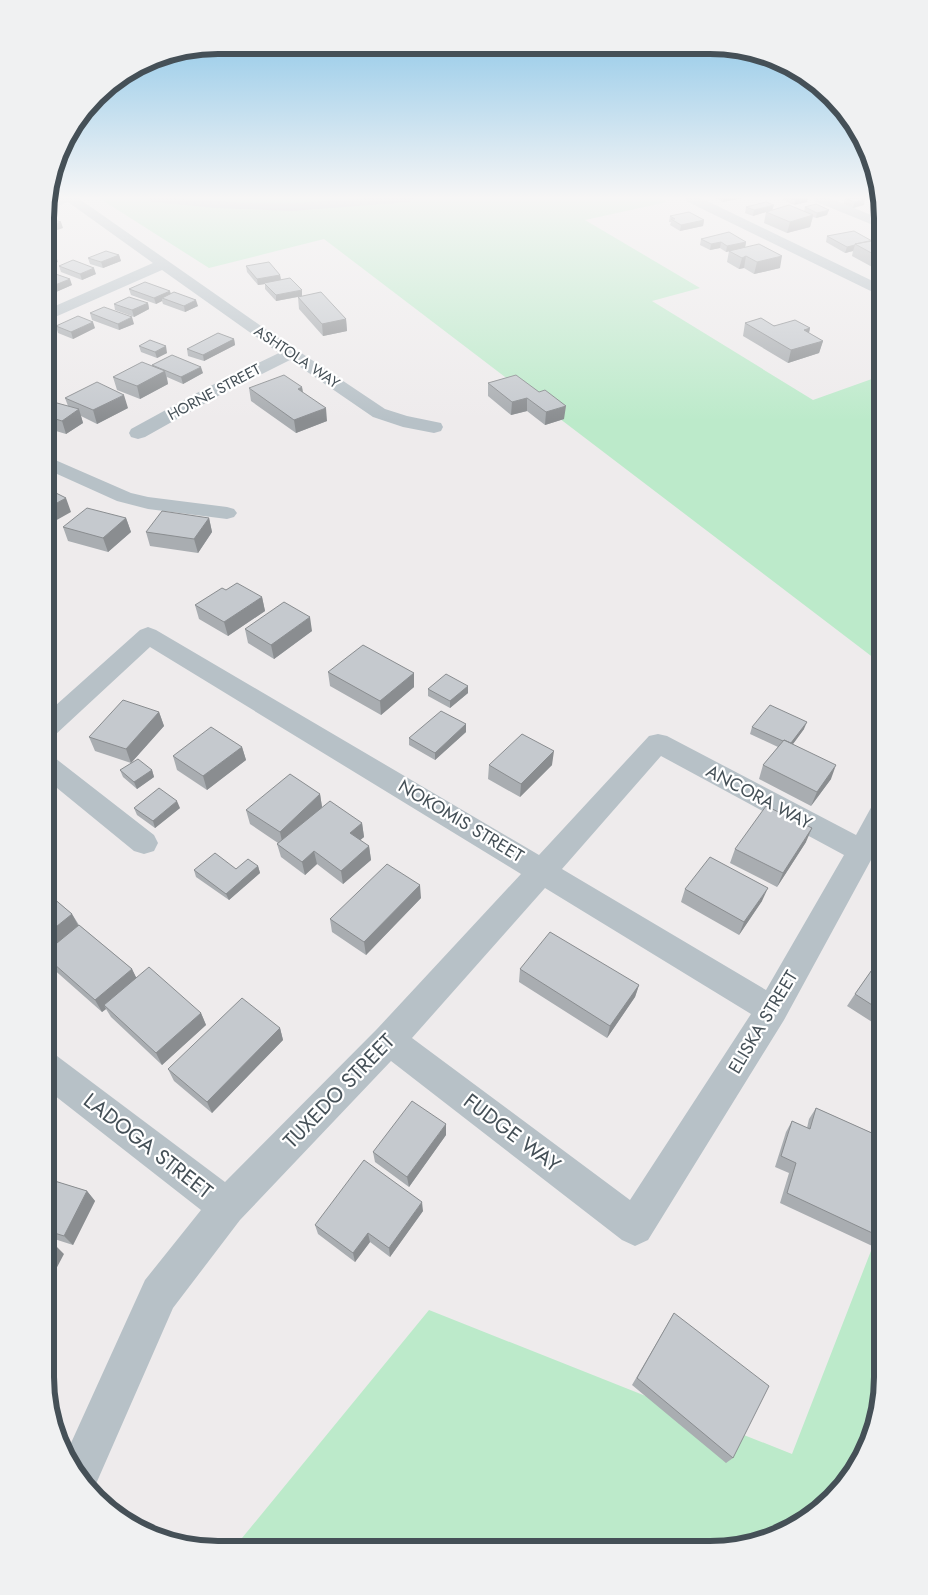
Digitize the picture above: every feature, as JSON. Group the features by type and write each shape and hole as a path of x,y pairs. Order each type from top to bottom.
{"street":[{"path":"54,312 145,272"},
{"name":"ASHTOLA WAY","path":"176,272 290,354 379,413 403,421 434,427"},
{"path":"843,272 874,288"},
{"name":"HORNE STREET","path":"138,433 212,392 290,354"},
{"path":"54,466 124,497 148,503 227,513"},
{"name":"NOKOMIS STREET","path":"54,722 148,634 772,1010"},
{"name":"TUXEDO STREET","path":"82,1468 159,1294 227,1207 389,1040 658,744"},
{"name":"ANCORA WAY","path":"658,744 861,851"},
{"path":"54,771 144,843"},
{"name":"ELISKA STREET","path":"635,1226 772,1010 874,828"},
{"name":"FUDGE WAY","path":"389,1040 635,1226"},
{"name":"LADOGA STREET","path":"54,1075 227,1207"}],"green space":[{"path":"368,272 674,272 700,288 652,301 813,400 874,378 874,658"},
{"path":"874,1243 874,1388 866,1430 852,1459 826,1493 801,1514 783,1524 753,1536 732,1540 710,1541 240,1541 429,1310 792,1454"}],"building":[{"path":"251,272 278,272 280,275 257,279"},
{"path":"54,274 70,279 55,285"},
{"path":"290,278 302,290 276,295 264,283"},
{"path":"145,282 170,291 154,298 129,289"},
{"path":"174,292 196,300 184,306 162,298"},
{"path":"321,292 346,319 322,324 298,297"},
{"path":"129,297 148,303 132,310 114,304"},
{"path":"104,307 132,317 118,324 90,313"},
{"path":"78,316 93,322 71,332 56,326"},
{"path":"761,318 774,326 795,320 810,328 804,330 823,341 791,350 745,323"},
{"path":"218,333 234,339 203,355 187,349"},
{"path":"150,340 166,346 155,352 139,346"},
{"path":"172,355 201,367 181,377 152,365"},
{"path":"142,362 165,371 137,386 113,377"},
{"path":"284,375 302,387 298,389 326,408 294,420 249,388"},
{"path":"516,375 539,392 545,390 566,406 546,412 527,398 512,402 488,383"},
{"path":"97,382 124,395 93,410 65,398"},
{"path":"54,402 79,409 62,421 54,418"},
{"path":"54,492 66,498 54,505"},
{"path":"87,508 126,518 103,538 63,527"},
{"path":"162,511 209,518 194,539 146,532"},
{"path":"237,583 262,597 224,622 195,605 222,588 226,590"},
{"path":"284,602 310,617 271,645 245,629"},
{"path":"363,645 414,673 380,701 328,672"},
{"path":"446,674 468,686 450,701 428,689"},
{"path":"123,700 159,712 126,749 89,737"},
{"path":"770,705 807,722 791,743 752,727"},
{"path":"441,711 466,724 435,753 409,738"},
{"path":"211,727 242,747 203,776 173,756"},
{"path":"522,734 554,751 521,784 489,765"},
{"path":"784,740 836,765 817,792 763,765"},
{"path":"138,759 152,770 134,782 120,770"},
{"path":"290,774 320,794 280,832 246,810"},
{"path":"159,788 177,801 153,821 134,808"},
{"path":"330,801 362,823 350,833 369,846 341,871 314,851 302,862 277,844"},
{"path":"766,806 812,828 783,873 735,849"},
{"path":"215,853 236,869 248,859 258,866 226,894 194,870"},
{"path":"710,857 768,888 744,922 685,889"},
{"path":"387,864 420,885 364,942 330,919"},
{"path":"54,899 72,914 54,929"},
{"path":"79,925 132,969 95,1000 54,964 54,945"},
{"path":"550,932 639,985 610,1026 520,969"},
{"path":"149,967 201,1013 156,1053 104,1005"},
{"path":"874,967 874,1006 855,994"},
{"path":"242,998 280,1028 207,1102 168,1069"},
{"path":"412,1101 446,1124 407,1177 373,1152"},
{"path":"816,1108 874,1134 874,1234 787,1193 796,1163 781,1156 792,1121 810,1129"},
{"path":"364,1160 422,1202 389,1248 368,1233 353,1253 315,1225"},
{"path":"54,1181 87,1191 64,1236 54,1233"},
{"path":"674,1313 769,1386 733,1458 637,1378"}]}
